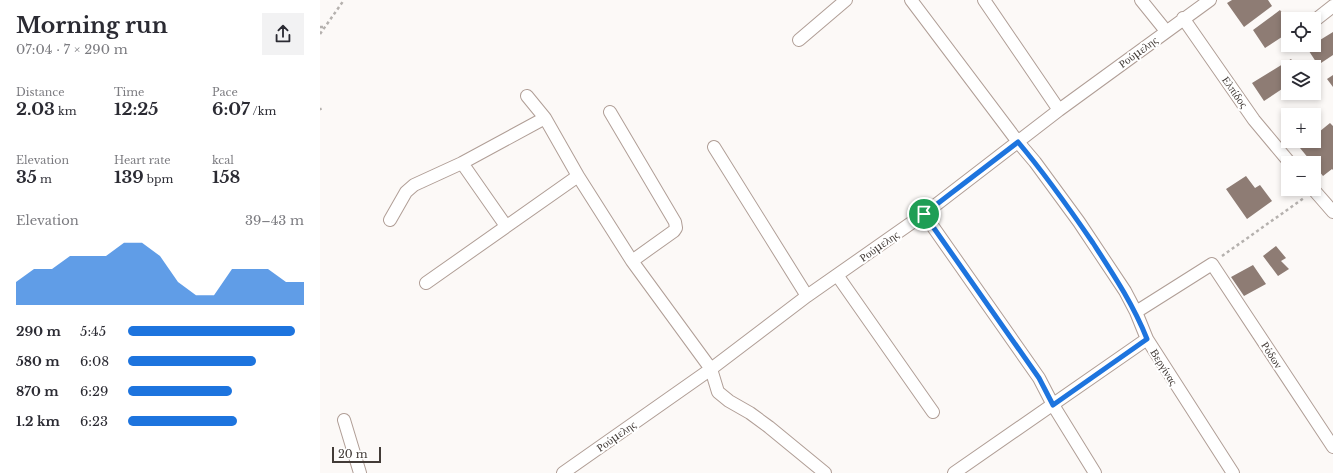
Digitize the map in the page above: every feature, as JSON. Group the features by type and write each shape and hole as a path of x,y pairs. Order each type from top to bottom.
{"street":[{"path":"799,40 846,0"},
{"name":"Βεργίνας","path":"910,0 1018,142 1035,162 1079,222 1125,291 1136,312 1147,339 1233,473"},
{"path":"984,0 1059,110"},
{"path":"1141,0 1166,31"},
{"name":"Ρούμελης","path":"564,473 711,369 807,296 924,214 1059,110 1183,18 1210,0"},
{"path":"1321,15 1333,6"},
{"name":"Ελπίδος","path":"1183,18 1254,120 1284,156"},
{"path":"527,96 545,118 578,176 632,261 711,369 718,392 728,401 750,413 769,427 825,473"},
{"path":"610,112 639,159 676,228 674,231 632,261"},
{"path":"390,220 406,192 414,184 462,163 545,118"},
{"path":"714,147 807,296"},
{"path":"462,163 506,226"},
{"path":"426,283 578,176"},
{"path":"1319,196 1333,212"},
{"path":"924,214 1039,378 1053,405 1095,473"},
{"path":"1136,312 1212,264"},
{"name":"Ρόδων","path":"1212,264 1333,447"},
{"path":"837,275 933,412"},
{"path":"954,473 1147,339"},
{"path":"344,420 360,473"}],"path":[{"path":"320,34 327,27 344,0"},
{"path":"320,27 327,27"},
{"path":"1212,264 1306,196"}],"building":[{"path":"1232,0 1268,0 1272,6 1244,27 1227,3"},
{"path":"1280,10 1281,12 1281,38 1265,48 1253,30"},
{"path":"1333,32 1333,55 1321,63 1321,60 1315,60 1310,52 1321,52 1321,39"},
{"path":"1281,65 1281,90 1264,101 1252,83"},
{"path":"1333,75 1333,87 1327,79"},
{"path":"1330,123 1333,126 1333,170 1332,169 1323,176 1321,174 1321,156 1307,156 1300,148 1321,148 1321,130"},
{"path":"1246,176 1255,188 1260,185 1272,201 1247,219 1226,189"},
{"path":"1276,246 1286,258 1281,261 1289,269 1278,276 1263,256"},
{"path":"1253,265 1266,284 1244,296 1231,277"}],"route":[{"path":"1018,142 1035,162 1079,222 1125,291 1136,312 1147,339 1053,405 1039,378 924,214 1018,142"}]}
